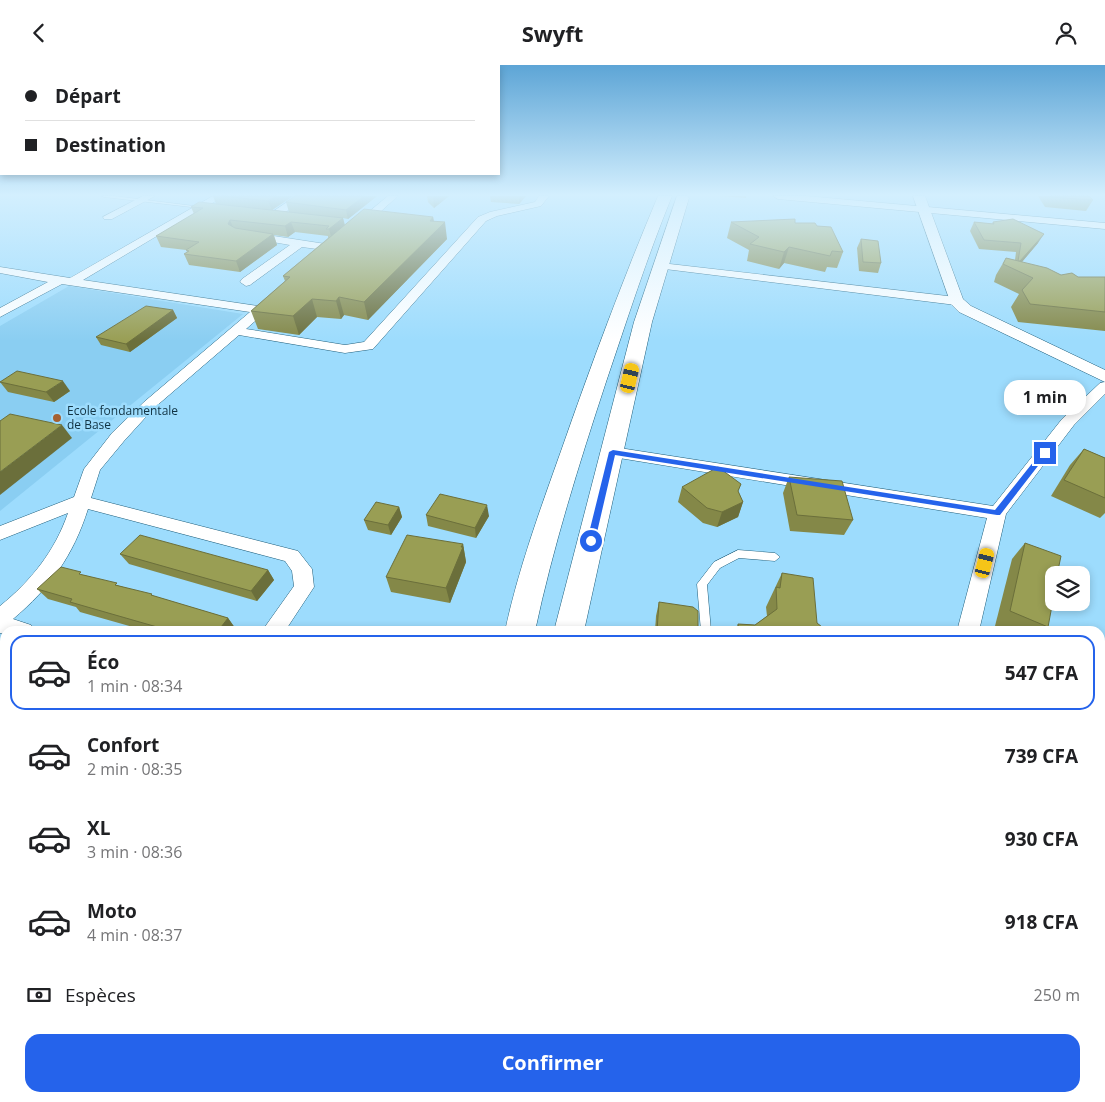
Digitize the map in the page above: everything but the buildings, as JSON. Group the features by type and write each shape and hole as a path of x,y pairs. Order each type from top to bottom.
{"main road":[{"path":"521,626 530,583 568,464 644,244"},
{"path":"569,626 643,322 668,244"}],"street":[{"path":"0,313 65,281 132,244"},
{"path":"246,282 298,244"},
{"path":"309,244 332,248"},
{"path":"318,261 335,244"},
{"path":"237,331 345,349 368,346 459,244"},
{"path":"936,244 956,301 965,309 1105,377"},
{"path":"661,267 956,301"},
{"path":"0,270 261,310"},
{"path":"0,618 30,593 52,565 71,532 92,469 118,437 149,405 282,292"},
{"path":"969,626 997,513 1068,422 1105,386"},
{"path":"613,452 997,513"},
{"path":"0,533 81,501 290,556 302,569 304,587 277,626"}],"lane":[{"path":"706,626 702,583 717,565 738,554 775,557"}],"shaded area":[{"name":"Ecole fondamentale de Base","path":"69,286 243,314 0,511 0,326"}],"place":[{"name":"Ecole fondamentale de Base","path":"57,418"}],"route":[{"path":"591,541 613,452 997,513 1045,453"}]}
